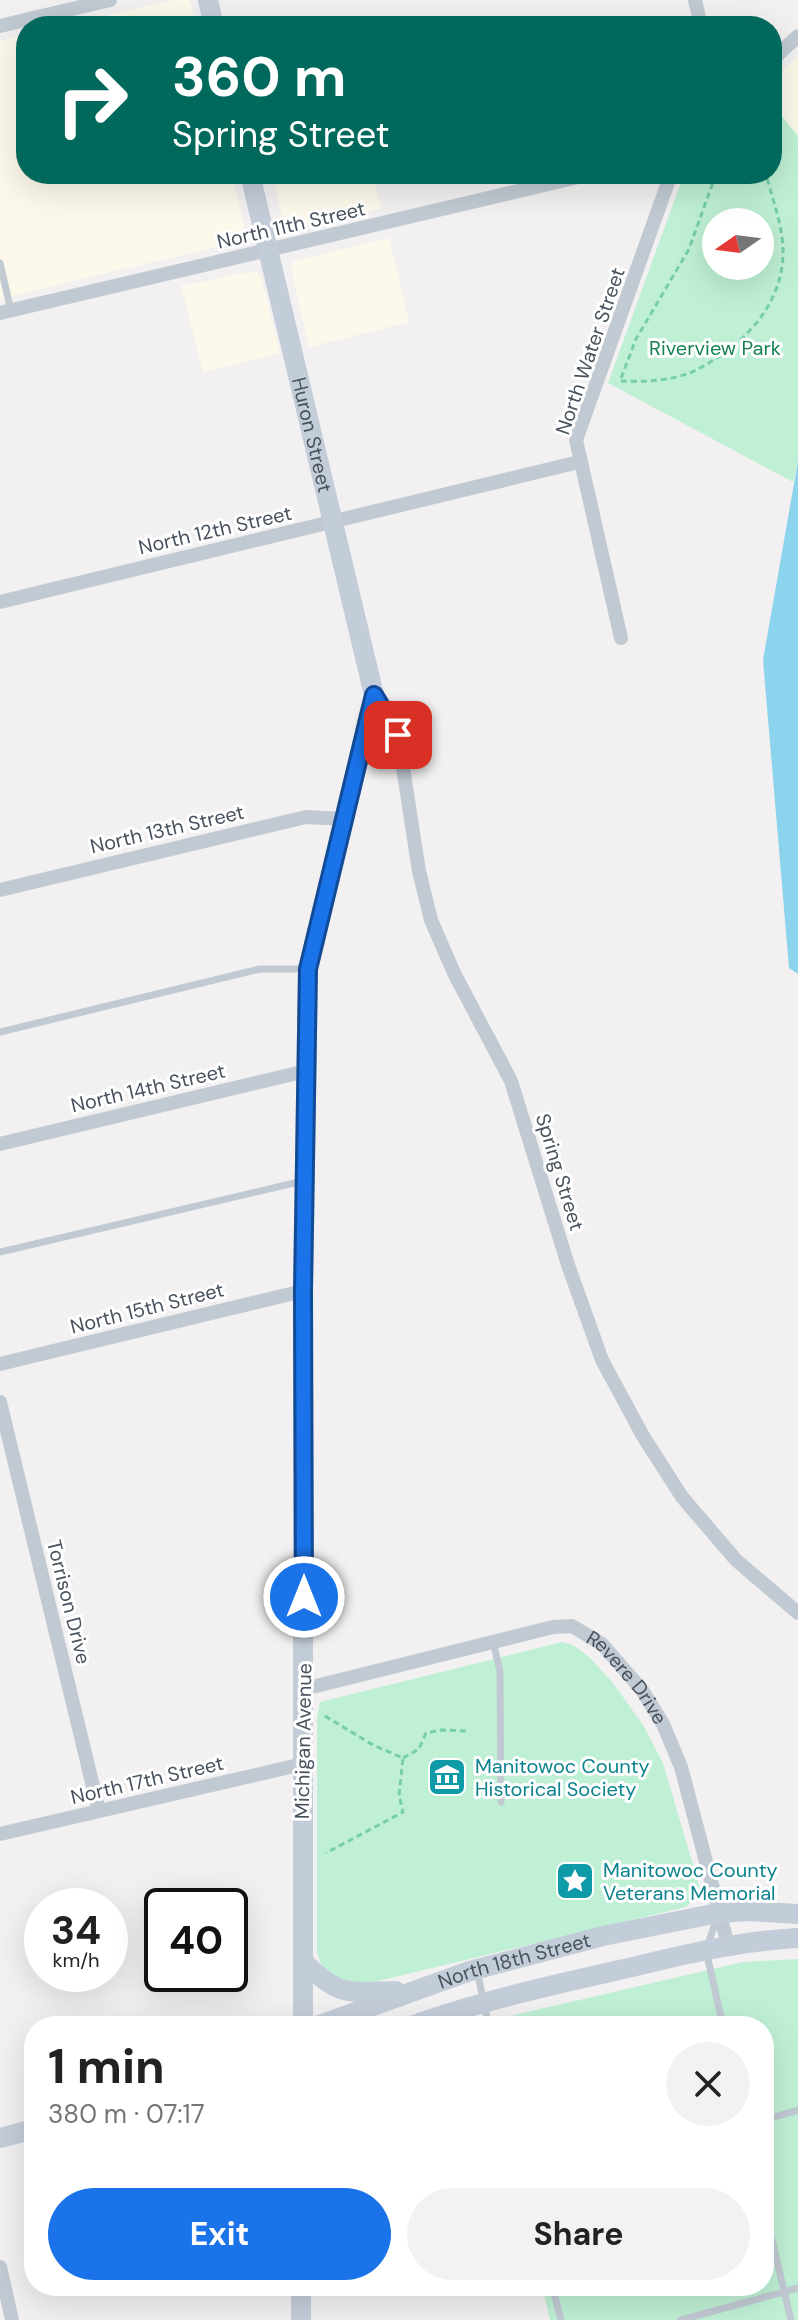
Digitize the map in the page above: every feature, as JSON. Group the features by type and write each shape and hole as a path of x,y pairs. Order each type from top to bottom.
{"street":[{"path":"42,16 110,0"},
{"path":"782,51 798,36"},
{"name":"Huron Street","path":"252,184 374,695"},
{"name":"North 11th Street","path":"6,312 549,184"},
{"name":"North Water Street","path":"621,638 576,440 669,184"},
{"name":"North 12th Street","path":"0,602 579,462"},
{"name":"Michigan Avenue","path":"303,2016 303,1291 308,969 374,695"},
{"name":"Spring Street","path":"374,695 398,735 419,871 431,920 454,973 511,1081 568,1265 602,1360 643,1436 682,1497 736,1560 798,1613"},
{"name":"North 13th Street","path":"0,890 306,817 344,819"},
{"name":"North 14th Street","path":"0,1144 306,1071"},
{"name":"North 15th Street","path":"0,1364 303,1291"},
{"name":"Torrison Drive","path":"0,1402 99,1811"},
{"name":"Revere Drive","path":"304,1689 553,1627 572,1626 602,1644 642,1690 673,1745 728,1945"},
{"name":"North 17th Street","path":"0,1834 303,1764"},
{"path":"718,1913 798,1914"},
{"name":"North 18th Street","path":"345,2016 476,1969 603,1936 718,1913"},
{"path":"728,1945 798,1938"},
{"name":"North 18th Street","path":"441,2016 484,2002 728,1945"},
{"path":"303,1961 329,1986 341,1991 416,1991"},
{"path":"0,2138 24,2132"},
{"path":"0,2267 12,2320"},
{"path":"301,2296 301,2320"}],"lane":[{"path":"0,263 6,312"},
{"path":"0,1032 260,969 308,969"},
{"path":"0,1252 305,1181"},
{"path":"493,1642 500,1671 501,1802"},
{"path":"718,1913 706,1950 721,2016"},
{"path":"476,1969 487,2016"},
{"path":"774,2117 798,2110"},
{"path":"774,2248 791,2320"},
{"path":"774,2294 798,2288"},
{"path":"555,2296 561,2320"},
{"path":"681,2320 766,2296"}],"path":[{"path":"712,184 689,249 636,339 620,381 641,382 696,371 751,331 772,301 783,250 768,184"},
{"path":"325,1716 373,1745 403,1758"},
{"path":"403,1758 419,1749 426,1733 468,1731"},
{"path":"326,1853 403,1812 399,1795 403,1758"}],"shaded area":[{"path":"174,0 188,0 194,16 106,16"},
{"path":"16,37 16,184 234,184 245,237 240,241 0,299 0,41"},
{"path":"798,56 798,136 782,116 782,71"},
{"path":"274,184 375,184 381,209 290,229 285,226"},
{"path":"389,238 409,322 309,347 291,269 294,261"},
{"path":"257,272 261,276 280,353 203,372 181,286"}],"green space":[{"name":"Riverview Park","path":"782,116 798,136 798,461 793,482 608,383 680,184 782,184"},
{"path":"562,1642 573,1645 589,1657 613,1683 643,1725 663,1763 699,1885 698,1896 686,1907 366,1984 349,1983 329,1974 317,1952 317,1718 320,1702"},
{"path":"798,1959 798,2320 550,2320 544,2296 774,2296 774,2016 510,2016 743,1962"}],"water":[{"path":"798,461 798,974 789,968 763,660"}],"place":[{"name":"Manitowoc County Historical Society","path":"447,1777"},
{"name":"Manitowoc County Veterans Memorial","path":"575,1881"}],"route":[{"path":"304,1597 303,1291 308,969 374,695 398,735"}]}
